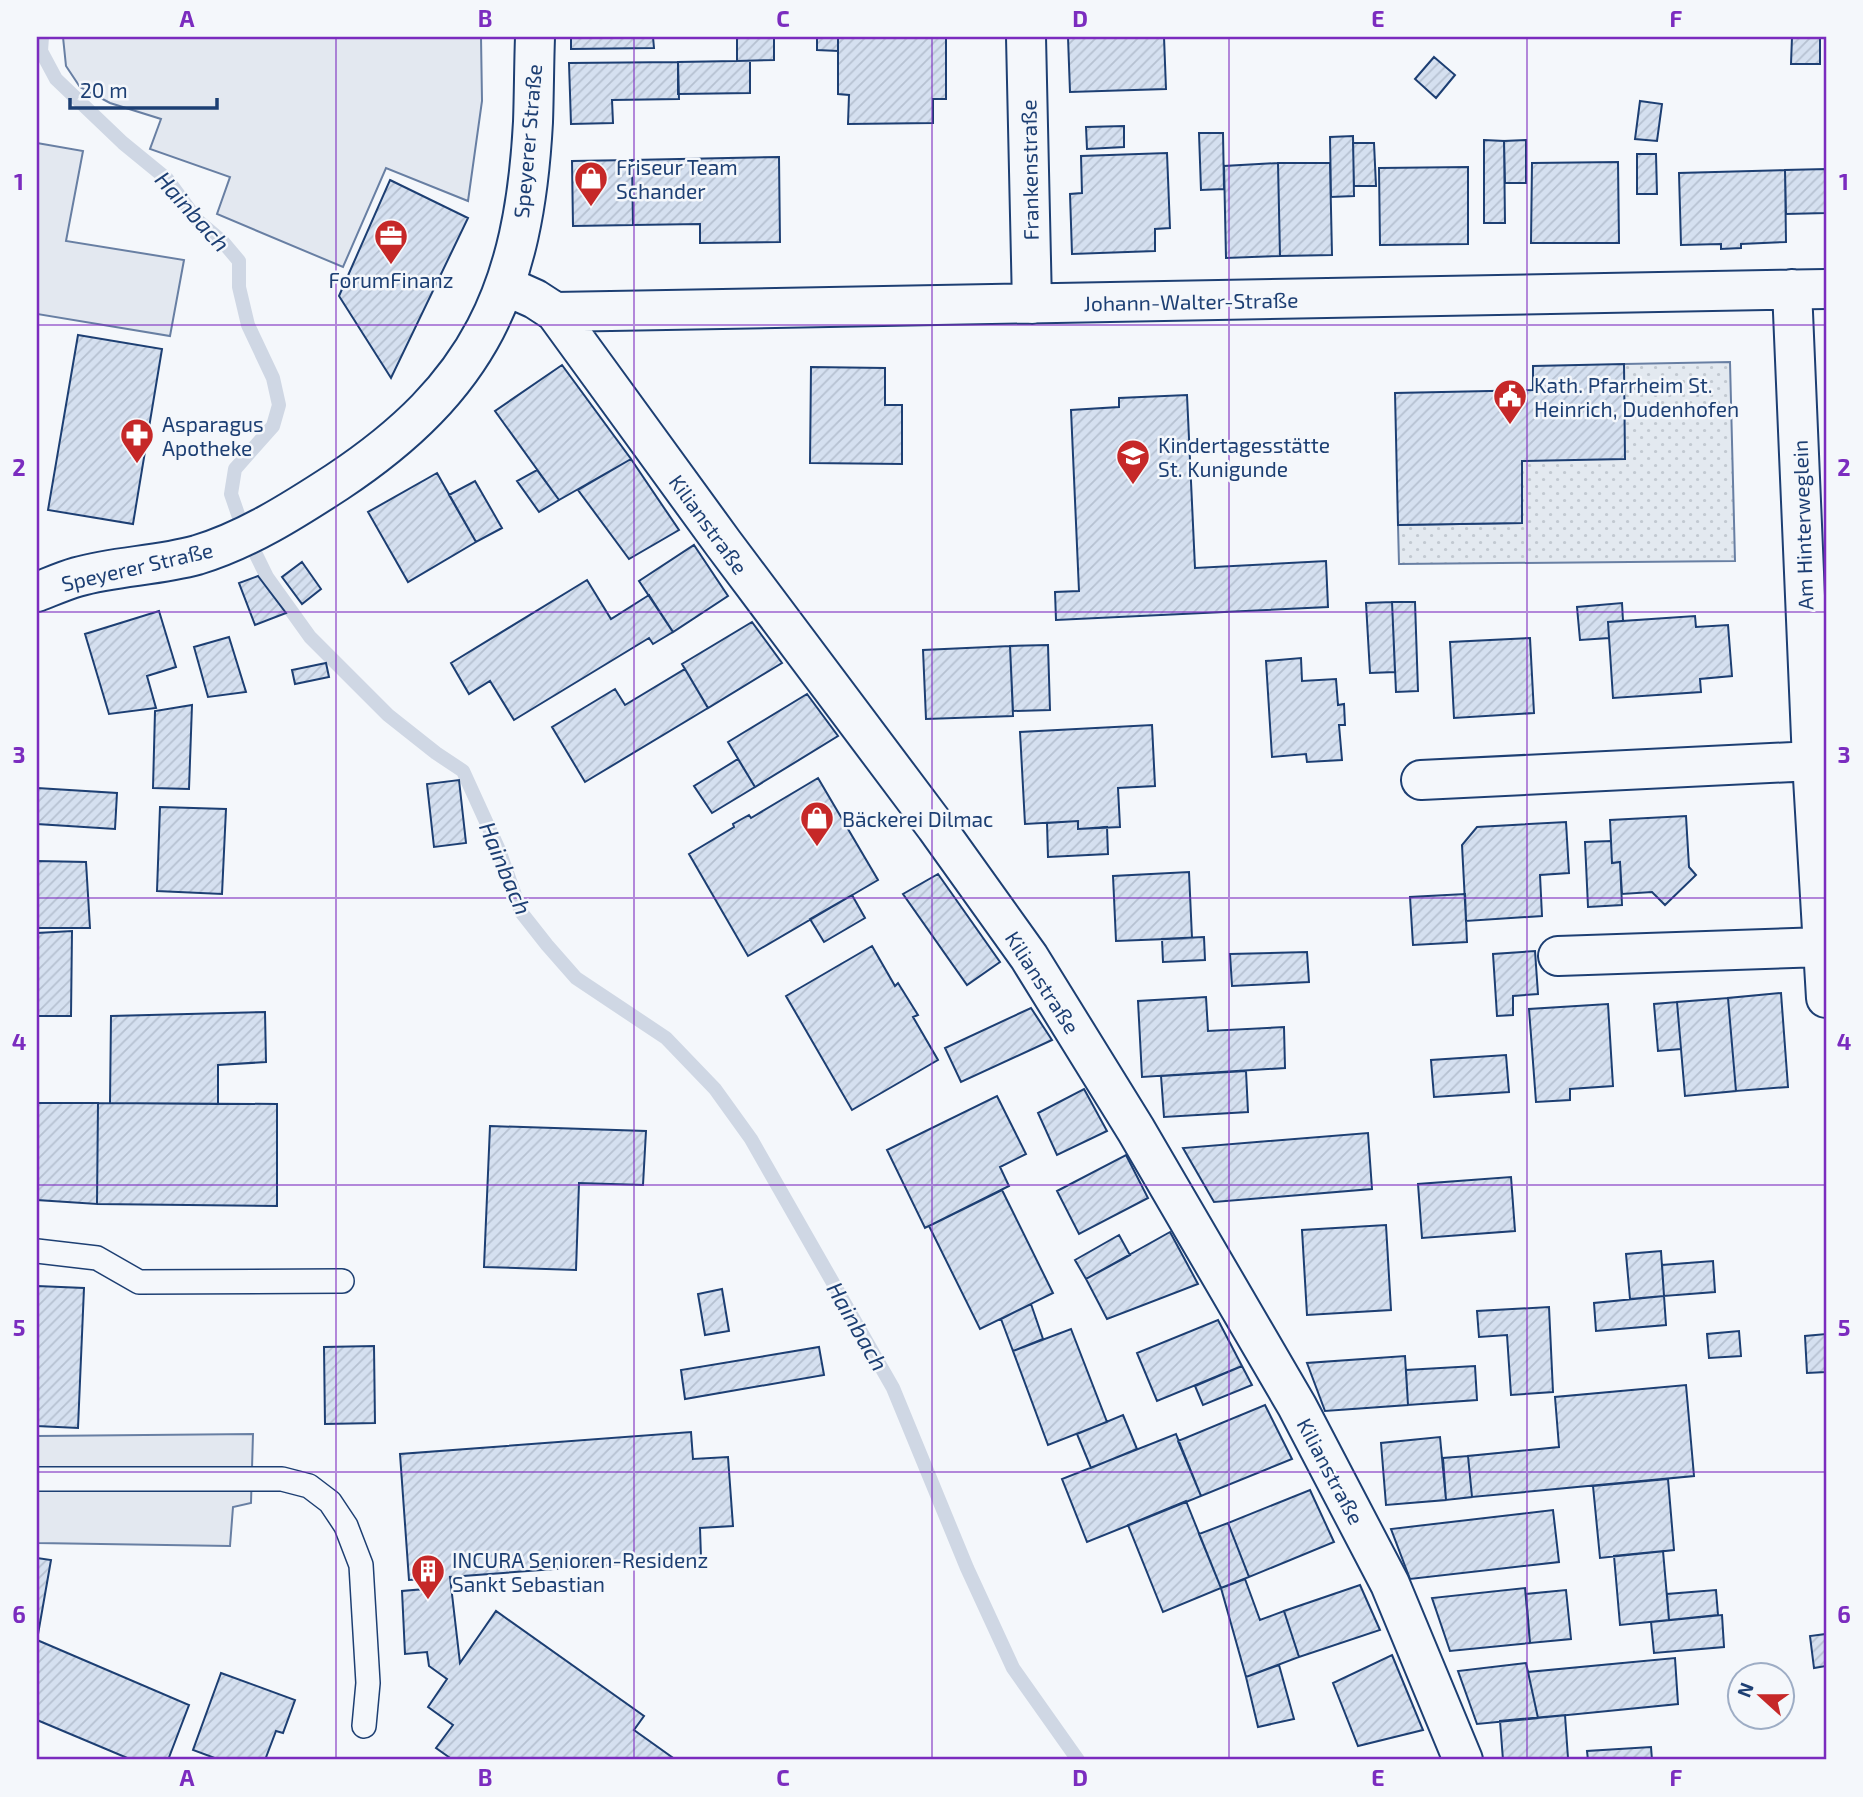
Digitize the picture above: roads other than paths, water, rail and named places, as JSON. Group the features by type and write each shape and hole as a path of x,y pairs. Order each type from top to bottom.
{"street":[{"name":"Speyerer Straße","path":"37,592 78,577 197,555 265,526 360,467 441,396 468,362 491,321 506,286 523,210 529,161 533,122 535,37"},
{"name":"Frankenstraße","path":"1026,37 1032,304"},
{"name":"Kilianstraße","path":"506,286 535,299 555,312 1029,957 1136,1130 1297,1406 1390,1584 1463,1760"},
{"name":"Johann-Walter-Straße","path":"555,312 1809,289"},
{"name":"Am Hinterweglein","path":"1809,289 1812,761 1826,999"},
{"path":"1421,780 1812,761"},
{"path":"1558,956 1823,947"}],"lane":[{"path":"37,1251 97,1258 139,1282 342,1281"},
{"path":"37,1479 282,1479 309,1486 330,1502 346,1526 361,1565 368,1683 364,1726"}],"waterway":[{"name":"Hainbach","path":"42,37 41,51 56,79 123,143 167,179 197,220 223,242 239,261 239,287 248,325 273,378 279,405 273,426 235,469 231,494 242,526 267,577 310,637 388,715 463,771 499,850 521,912 547,945 576,978 666,1038 715,1089 751,1139 893,1388 967,1568 1013,1668 1078,1760"}],"place":[{"name":"Friseur Team Schander","path":"591,208"},
{"name":"ForumFinanz","path":"391,266"},
{"name":"Kath. Pfarrheim St. Heinrich, Dudenhofen","path":"1510,426"},
{"name":"Asparagus Apotheke","path":"137,465"},
{"name":"Kindertagesstätte St. Kunigunde","path":"1133,486"},
{"name":"Bäckerei Dilmac","path":"817,848"},
{"name":"INCURA Senioren-Residenz Sankt Sebastian","path":"428,1601"}]}
